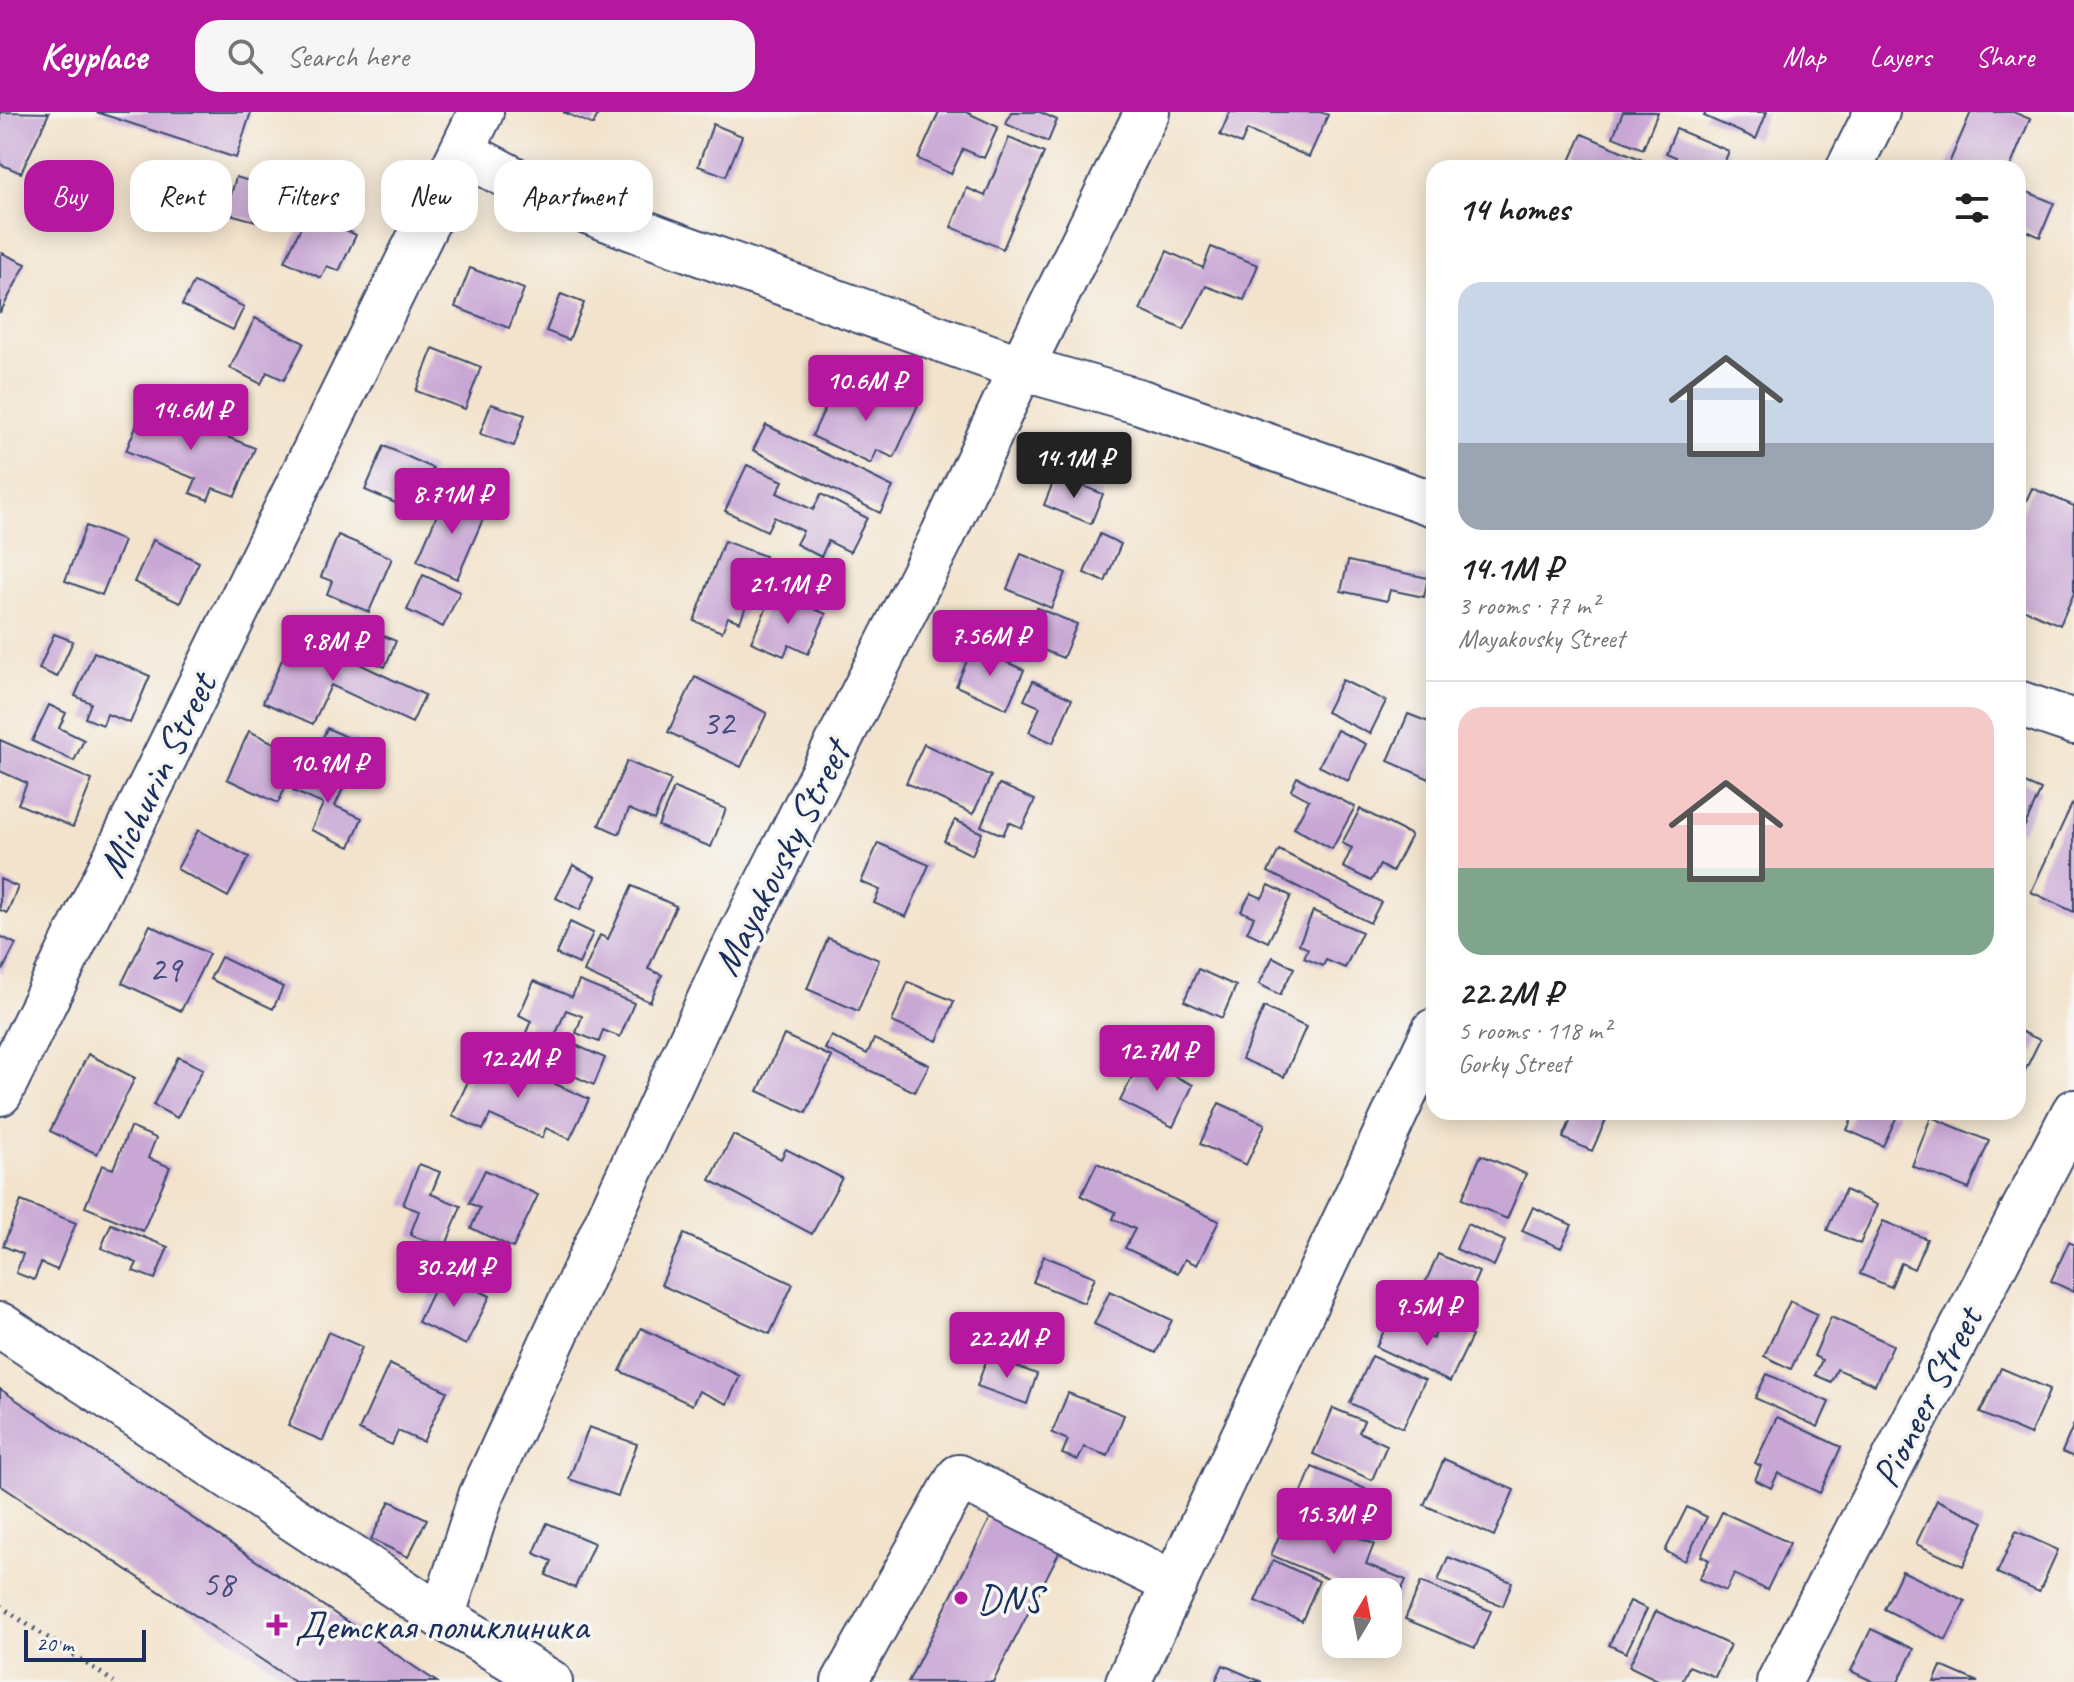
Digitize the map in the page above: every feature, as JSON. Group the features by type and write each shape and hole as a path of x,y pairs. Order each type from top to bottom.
{"street":[{"name":"Michurin Street","path":"0,1093 481,112"},
{"name":"Mayakovsky Street","path":"442,1617 481,1496 726,964 943,535 1147,112"},
{"path":"1853,160 1877,112"},
{"path":"462,152 542,194 674,244 1021,368 1141,402 1426,501"},
{"path":"2026,706 2074,722"},
{"path":"1128,1682 1426,1048"},
{"name":"Pioneer Street","path":"1779,1682 2074,1112"},
{"path":"0,1325 442,1617 550,1682"},
{"path":"844,1682 959,1477 1175,1584"}],"path":[{"path":"0,1606 114,1682"}],"building":[{"path":"0,112 49,113 27,160 24,160 21,173 0,164"},
{"path":"96,112 251,112 236,158"},
{"path":"563,112 599,112 593,125"},
{"path":"939,112 966,112 998,127 984,158 963,149 951,174 918,159"},
{"path":"1011,112 1040,112 1057,120 1048,142 1006,124"},
{"path":"1230,112 1322,112 1328,115 1309,157 1247,130 1241,144 1220,135"},
{"path":"1623,112 1658,112 1643,149 1613,137"},
{"path":"1706,112 1767,112 1756,139 1704,116"},
{"path":"1971,112 2013,112 2030,119 2013,160 1950,160"},
{"path":"713,124 742,136 726,176 698,166"},
{"path":"1676,129 1729,151 1725,160 1675,160 1676,157 1666,153"},
{"path":"1582,134 1642,160 1571,160"},
{"path":"1009,138 1044,153 1003,249 951,227 967,188 985,196"},
{"path":"236,177 248,181 248,219 232,215 232,191"},
{"path":"2026,191 2054,203 2040,237 2026,231"},
{"path":"299,232 350,232 356,235 339,271 327,266 321,278 285,261"},
{"path":"1211,247 1258,265 1244,300 1206,286 1184,330 1140,310 1167,251 1203,268"},
{"path":"2,253 26,264 0,313 0,257"},
{"path":"470,268 524,289 509,328 455,307"},
{"path":"194,282 244,307 233,330 182,305"},
{"path":"561,294 584,303 569,340 546,331"},
{"path":"255,318 304,343 284,380 267,372 261,384 230,368"},
{"path":"433,348 481,367 465,409 416,391"},
{"path":"871,383 918,405 894,458 877,450 871,464 812,436 834,389 863,402"},
{"path":"145,404 255,448 235,496 213,488 208,500 190,493 196,479 126,451"},
{"path":"491,404 525,415 514,446 480,434"},
{"path":"766,425 893,487 880,513 753,450"},
{"path":"384,446 433,468 414,511 365,490"},
{"path":"747,465 783,481 777,493 813,510 821,494 867,518 850,552 828,541 821,557 796,544 803,531 774,517 767,531 725,511"},
{"path":"1056,475 1103,494 1091,524 1044,505"},
{"path":"2032,488 2074,506 2074,593 2060,625 2026,610 2026,501"},
{"path":"446,494 486,512 457,579 417,561"},
{"path":"86,526 124,541 102,595 65,581"},
{"path":"1100,534 1121,544 1105,582 1084,573"},
{"path":"338,535 392,558 369,612 327,594 332,581 321,577"},
{"path":"153,540 199,562 180,603 134,582"},
{"path":"724,541 765,556 740,622 728,617 722,632 694,621"},
{"path":"1021,554 1066,573 1051,608 1007,589"},
{"path":"1348,561 1426,578 1424,597 1390,590 1387,601 1341,591"},
{"path":"423,575 460,592 443,627 407,610"},
{"path":"774,591 826,614 808,654 789,645 784,656 751,642"},
{"path":"1037,608 1077,624 1063,658 1023,642"},
{"path":"364,628 396,641 385,667 353,654"},
{"path":"294,633 425,695 412,723 331,685 313,724 263,702"},
{"path":"54,634 73,641 57,677 39,669"},
{"path":"973,647 1024,670 1007,709 956,686"},
{"path":"94,652 150,676 130,723 107,714 103,725 85,718 91,703 75,696"},
{"path":"695,677 767,713 741,767 668,732"},
{"path":"1342,680 1386,701 1370,734 1326,712"},
{"path":"1033,681 1072,699 1053,743 1029,732 1040,707 1024,700"},
{"path":"49,705 66,713 59,728 84,740 74,761 32,741"},
{"path":"1408,714 1426,721 1426,778 1388,761"},
{"path":"327,728 367,746 355,773 315,755"},
{"path":"1337,730 1366,744 1348,781 1319,766"},
{"path":"249,731 301,756 278,803 227,779"},
{"path":"0,740 92,780 73,827 18,804 27,783 0,771"},
{"path":"924,744 991,776 973,814 906,783"},
{"path":"627,761 671,780 654,820 629,809 619,834 599,825"},
{"path":"305,764 346,782 335,806 362,818 350,847 311,830 323,804 293,791"},
{"path":"1297,777 1355,807 1332,849 1294,828 1309,800 1291,790"},
{"path":"2026,783 2041,790 2026,823"},
{"path":"999,784 1035,800 1022,828 1009,822 1003,835 981,826"},
{"path":"674,788 726,809 711,847 658,826"},
{"path":"2074,805 2074,912 2031,892"},
{"path":"1360,809 1411,835 1392,872 1380,865 1371,881 1343,867 1352,848 1342,843"},
{"path":"955,820 982,833 972,855 944,841"},
{"path":"198,830 249,857 228,897 177,869"},
{"path":"878,843 929,865 906,917 874,903 880,890 861,882"},
{"path":"1279,850 1381,902 1370,923 1268,872"},
{"path":"573,865 596,877 580,910 556,898"},
{"path":"0,879 18,887 7,913 0,910"},
{"path":"1269,885 1291,896 1268,942 1247,932 1254,917 1241,911 1251,893 1262,898"},
{"path":"632,886 676,906 648,969 662,975 650,1002 584,972 600,935 608,939"},
{"path":"1313,911 1362,932 1345,968 1326,960 1323,966 1304,958 1308,949 1299,944"},
{"path":"570,922 593,933 579,964 556,954"},
{"path":"150,925 209,954 181,1011 122,983"},
{"path":"0,936 16,944 0,975"},
{"path":"828,938 879,960 858,1011 807,989"},
{"path":"221,957 283,987 273,1009 210,979"},
{"path":"1273,957 1294,968 1280,995 1259,984"},
{"path":"1198,969 1236,986 1222,1018 1184,1001"},
{"path":"534,981 572,997 579,981 634,1003 620,1037 603,1030 599,1042 576,1033 582,1016 566,1010 555,1036 605,1058 594,1085 518,1051 531,1021 519,1015"},
{"path":"908,982 954,1001 937,1041 892,1022"},
{"path":"1264,1007 1306,1027 1284,1077 1242,1059"},
{"path":"2026,1034 2040,1040 2026,1069"},
{"path":"784,1035 832,1057 806,1113 758,1091"},
{"path":"831,1036 867,1054 874,1039 929,1065 915,1092 825,1049"},
{"path":"482,1051 589,1099 570,1139 546,1128 542,1138 490,1115 483,1130 452,1116"},
{"path":"88,1054 135,1078 97,1154 50,1131"},
{"path":"178,1057 203,1069 177,1118 153,1105"},
{"path":"1141,1060 1193,1085 1173,1127 1120,1101"},
{"path":"1219,1103 1265,1124 1246,1165 1200,1144"},
{"path":"1571,1120 1606,1120 1592,1151 1563,1138"},
{"path":"1851,1120 1895,1120 1883,1146 1847,1130"},
{"path":"1930,1120 1938,1120 1989,1141 1969,1189 1912,1166"},
{"path":"130,1127 156,1138 148,1158 170,1167 143,1231 85,1207 102,1165 113,1169"},
{"path":"733,1135 781,1159 786,1149 842,1178 812,1234 710,1180"},
{"path":"1481,1155 1526,1174 1507,1219 1462,1199"},
{"path":"1097,1163 1219,1221 1197,1265 1185,1259 1178,1273 1125,1248 1135,1229 1113,1219 1116,1212 1081,1196"},
{"path":"419,1164 440,1172 431,1194 461,1206 445,1248 410,1235 419,1211 403,1205"},
{"path":"485,1170 538,1195 513,1248 471,1228 480,1208 469,1203"},
{"path":"1845,1190 1877,1205 1860,1244 1827,1230"},
{"path":"21,1201 76,1223 57,1270 41,1263 34,1280 16,1273 23,1254 3,1246"},
{"path":"1533,1207 1572,1225 1561,1248 1522,1231"},
{"path":"1883,1221 1927,1239 1914,1269 1901,1263 1891,1287 1860,1274"},
{"path":"111,1224 168,1247 155,1279 133,1271 137,1263 101,1248"},
{"path":"1467,1224 1505,1241 1494,1266 1456,1249"},
{"path":"684,1234 793,1284 770,1334 661,1285"},
{"path":"2069,1242 2074,1245 2074,1292 2051,1281"},
{"path":"1438,1254 1479,1272 1462,1311 1421,1292"},
{"path":"1044,1256 1095,1277 1084,1303 1033,1282"},
{"path":"442,1272 490,1296 466,1345 418,1322"},
{"path":"1110,1291 1172,1320 1156,1353 1094,1324"},
{"path":"1790,1301 1817,1314 1791,1369 1764,1356"},
{"path":"1831,1317 1893,1345 1875,1385 1837,1369 1831,1382 1815,1375 1822,1360 1814,1356"},
{"path":"1390,1319 1433,1339 1441,1321 1472,1336 1450,1382 1376,1347"},
{"path":"641,1328 740,1376 727,1404 699,1391 692,1405 620,1371"},
{"path":"328,1332 362,1347 323,1441 288,1426"},
{"path":"988,1356 1037,1374 1027,1404 977,1386"},
{"path":"1372,1356 1425,1380 1403,1428 1350,1403"},
{"path":"389,1364 447,1391 423,1442 398,1431 392,1445 359,1430"},
{"path":"2001,1368 2050,1389 2030,1435 1980,1413"},
{"path":"1767,1374 1829,1402 1818,1427 1755,1398"},
{"path":"0,1389 437,1682 295,1682 0,1485"},
{"path":"1068,1393 1124,1415 1108,1456 1084,1447 1078,1460 1062,1454 1068,1440 1052,1433"},
{"path":"1333,1408 1364,1421 1359,1432 1387,1445 1372,1480 1313,1454"},
{"path":"1777,1417 1841,1447 1820,1493 1778,1473 1771,1488 1755,1480 1761,1466 1755,1463"},
{"path":"2074,1424 2074,1457 2062,1452"},
{"path":"589,1427 637,1444 618,1496 569,1479"},
{"path":"1444,1459 1514,1490 1494,1536 1424,1505"},
{"path":"1312,1467 1390,1499 1374,1539 1296,1507"},
{"path":"1937,1500 1984,1522 1963,1566 1916,1544"},
{"path":"390,1501 427,1519 408,1557 371,1539"},
{"path":"1687,1507 1707,1517 1685,1561 1665,1551"},
{"path":"995,1509 1064,1543 993,1682 908,1682"},
{"path":"1290,1509 1374,1544 1366,1564 1401,1578 1326,1578 1271,1555"},
{"path":"1722,1512 1790,1543 1767,1590 1734,1574 1726,1591 1699,1579 1709,1560 1701,1556"},
{"path":"547,1523 594,1543 575,1588 546,1575 552,1561 534,1553"},
{"path":"2016,1531 2058,1550 2039,1592 1997,1573"},
{"path":"1448,1557 1512,1582 1503,1606 1438,1581"},
{"path":"1273,1560 1319,1581 1302,1621 1255,1601"},
{"path":"1902,1571 1965,1601 1946,1640 1884,1609"},
{"path":"1421,1582 1491,1611 1475,1648 1405,1619"},
{"path":"1630,1601 1647,1609 1626,1653 1609,1645"},
{"path":"1656,1611 1730,1645 1715,1677 1689,1666 1682,1682 1662,1682 1629,1666"},
{"path":"1871,1629 1914,1649 1898,1682 1874,1682 1851,1671"},
{"path":"1223,1665 1262,1682 1215,1682"},
{"path":"1941,1666 1978,1682 1934,1682"}],"place":[{"name":"DNS","path":"961,1598"},
{"name":"Детская поликлиника","path":"277,1625"}]}
